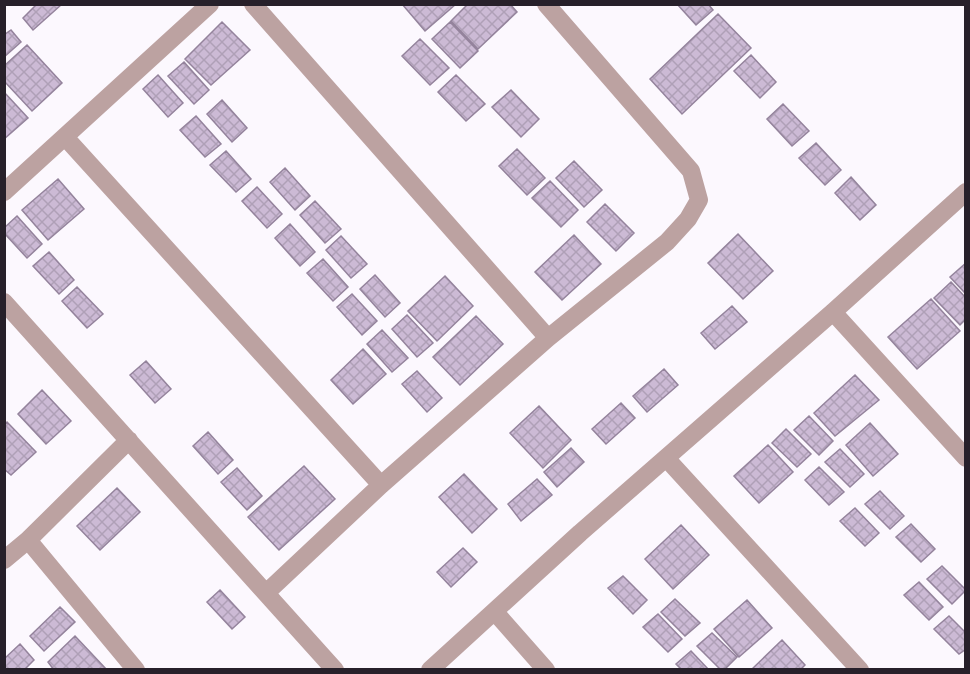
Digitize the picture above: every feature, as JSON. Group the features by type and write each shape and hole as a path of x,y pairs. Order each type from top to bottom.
{"street":[{"path":"4,192 210,4"},
{"path":"253,4 548,338"},
{"path":"266,592 381,485 548,338 668,242 688,219 699,200 691,171 546,4"},
{"path":"65,137 381,485"},
{"path":"430,669 580,533 833,312 966,192"},
{"path":"4,302 335,669"},
{"path":"833,312 966,458"},
{"path":"4,560 28,540 129,440"},
{"path":"666,458 861,669"},
{"path":"28,540 136,669"},
{"path":"495,612 546,669"}],"building":[{"path":"37,4 61,5 33,30 23,18"},
{"path":"402,4 456,4 425,31"},
{"path":"468,4 510,4 517,12 478,49 451,21"},
{"path":"677,4 708,4 713,10 696,25"},
{"path":"718,14 751,48 682,114 650,79"},
{"path":"222,22 250,50 211,85 185,59"},
{"path":"450,22 478,51 460,68 432,39"},
{"path":"11,30 21,42 4,57 4,35"},
{"path":"420,39 449,68 430,85 402,56"},
{"path":"27,45 62,83 32,111 4,81 4,66"},
{"path":"751,55 776,82 760,98 734,71"},
{"path":"184,62 209,90 194,104 168,76"},
{"path":"158,75 183,103 168,117 143,89"},
{"path":"456,75 485,104 466,121 438,92"},
{"path":"511,90 539,119 521,137 492,107"},
{"path":"4,92 28,118 4,139"},
{"path":"222,100 247,128 232,142 207,114"},
{"path":"783,104 809,131 792,146 767,119"},
{"path":"196,116 221,144 205,157 180,130"},
{"path":"816,143 841,170 825,185 799,158"},
{"path":"517,149 545,178 527,195 499,166"},
{"path":"226,151 251,179 236,192 210,165"},
{"path":"574,161 602,190 584,207 556,178"},
{"path":"285,168 310,196 295,210 270,182"},
{"path":"851,177 876,205 860,220 835,193"},
{"path":"58,179 84,209 48,240 22,210"},
{"path":"550,181 578,210 561,227 532,198"},
{"path":"257,187 282,214 267,228 242,201"},
{"path":"315,201 341,229 325,243 300,215"},
{"path":"605,204 634,233 616,251 587,222"},
{"path":"17,216 42,244 27,258 4,233 4,228"},
{"path":"290,224 315,252 300,266 275,238"},
{"path":"738,234 773,271 743,299 708,263"},
{"path":"574,235 601,264 562,300 535,272"},
{"path":"341,236 367,264 351,278 326,250"},
{"path":"49,252 74,280 59,294 33,266"},
{"path":"323,259 348,287 333,301 307,273"},
{"path":"966,263 966,294 950,277"},
{"path":"375,275 400,303 385,317 360,289"},
{"path":"445,276 473,306 437,341 408,311"},
{"path":"951,282 966,298 966,319 960,325 934,298"},
{"path":"77,287 103,314 87,328 62,301"},
{"path":"352,294 377,321 362,335 337,307"},
{"path":"931,299 960,331 917,369 888,337"},
{"path":"732,306 747,322 715,349 701,333"},
{"path":"407,315 433,343 417,357 392,329"},
{"path":"476,316 503,344 460,385 433,357"},
{"path":"382,330 408,358 392,372 367,344"},
{"path":"363,349 386,374 353,404 331,380"},
{"path":"146,361 171,389 155,403 130,375"},
{"path":"664,369 678,385 647,412 633,396"},
{"path":"417,371 442,398 427,412 402,384"},
{"path":"855,375 879,400 835,436 814,413"},
{"path":"42,390 71,421 46,444 18,414"},
{"path":"621,403 635,418 606,444 592,429"},
{"path":"539,406 571,440 543,468 510,433"},
{"path":"809,416 833,441 819,455 794,430"},
{"path":"7,422 36,452 11,475 4,469 4,425"},
{"path":"870,423 898,454 873,476 846,445"},
{"path":"786,429 811,454 797,467 772,443"},
{"path":"208,432 233,460 218,474 193,446"},
{"path":"768,445 793,472 759,503 734,476"},
{"path":"571,448 584,462 557,487 544,472"},
{"path":"840,449 864,474 850,487 825,462"},
{"path":"304,466 335,499 279,550 248,517"},
{"path":"819,467 844,492 829,505 805,480"},
{"path":"237,468 262,496 247,510 221,482"},
{"path":"464,474 497,509 472,533 439,497"},
{"path":"537,479 552,495 521,521 508,504"},
{"path":"117,488 140,512 100,550 77,526"},
{"path":"880,491 904,516 890,529 865,504"},
{"path":"855,508 879,533 865,546 840,521"},
{"path":"911,524 935,549 921,562 896,537"},
{"path":"681,525 709,555 673,589 645,559"},
{"path":"463,548 477,562 451,587 437,572"},
{"path":"942,566 966,590 952,604 927,579"},
{"path":"623,576 647,600 633,614 608,588"},
{"path":"919,582 943,607 929,620 904,595"},
{"path":"220,590 245,617 232,629 207,602"},
{"path":"675,599 700,623 685,636 661,612"},
{"path":"747,600 772,628 739,657 714,629"},
{"path":"60,607 75,622 44,651 30,636"},
{"path":"658,614 682,639 668,652 643,627"},
{"path":"949,616 966,633 966,649 959,654 934,629"},
{"path":"712,633 737,657 724,670 721,670 697,646"},
{"path":"75,636 107,670 54,670 48,662"},
{"path":"782,640 805,665 800,670 751,670"},
{"path":"20,644 34,660 24,670 4,670 4,659"},
{"path":"691,651 709,670 682,670 676,664"}]}
